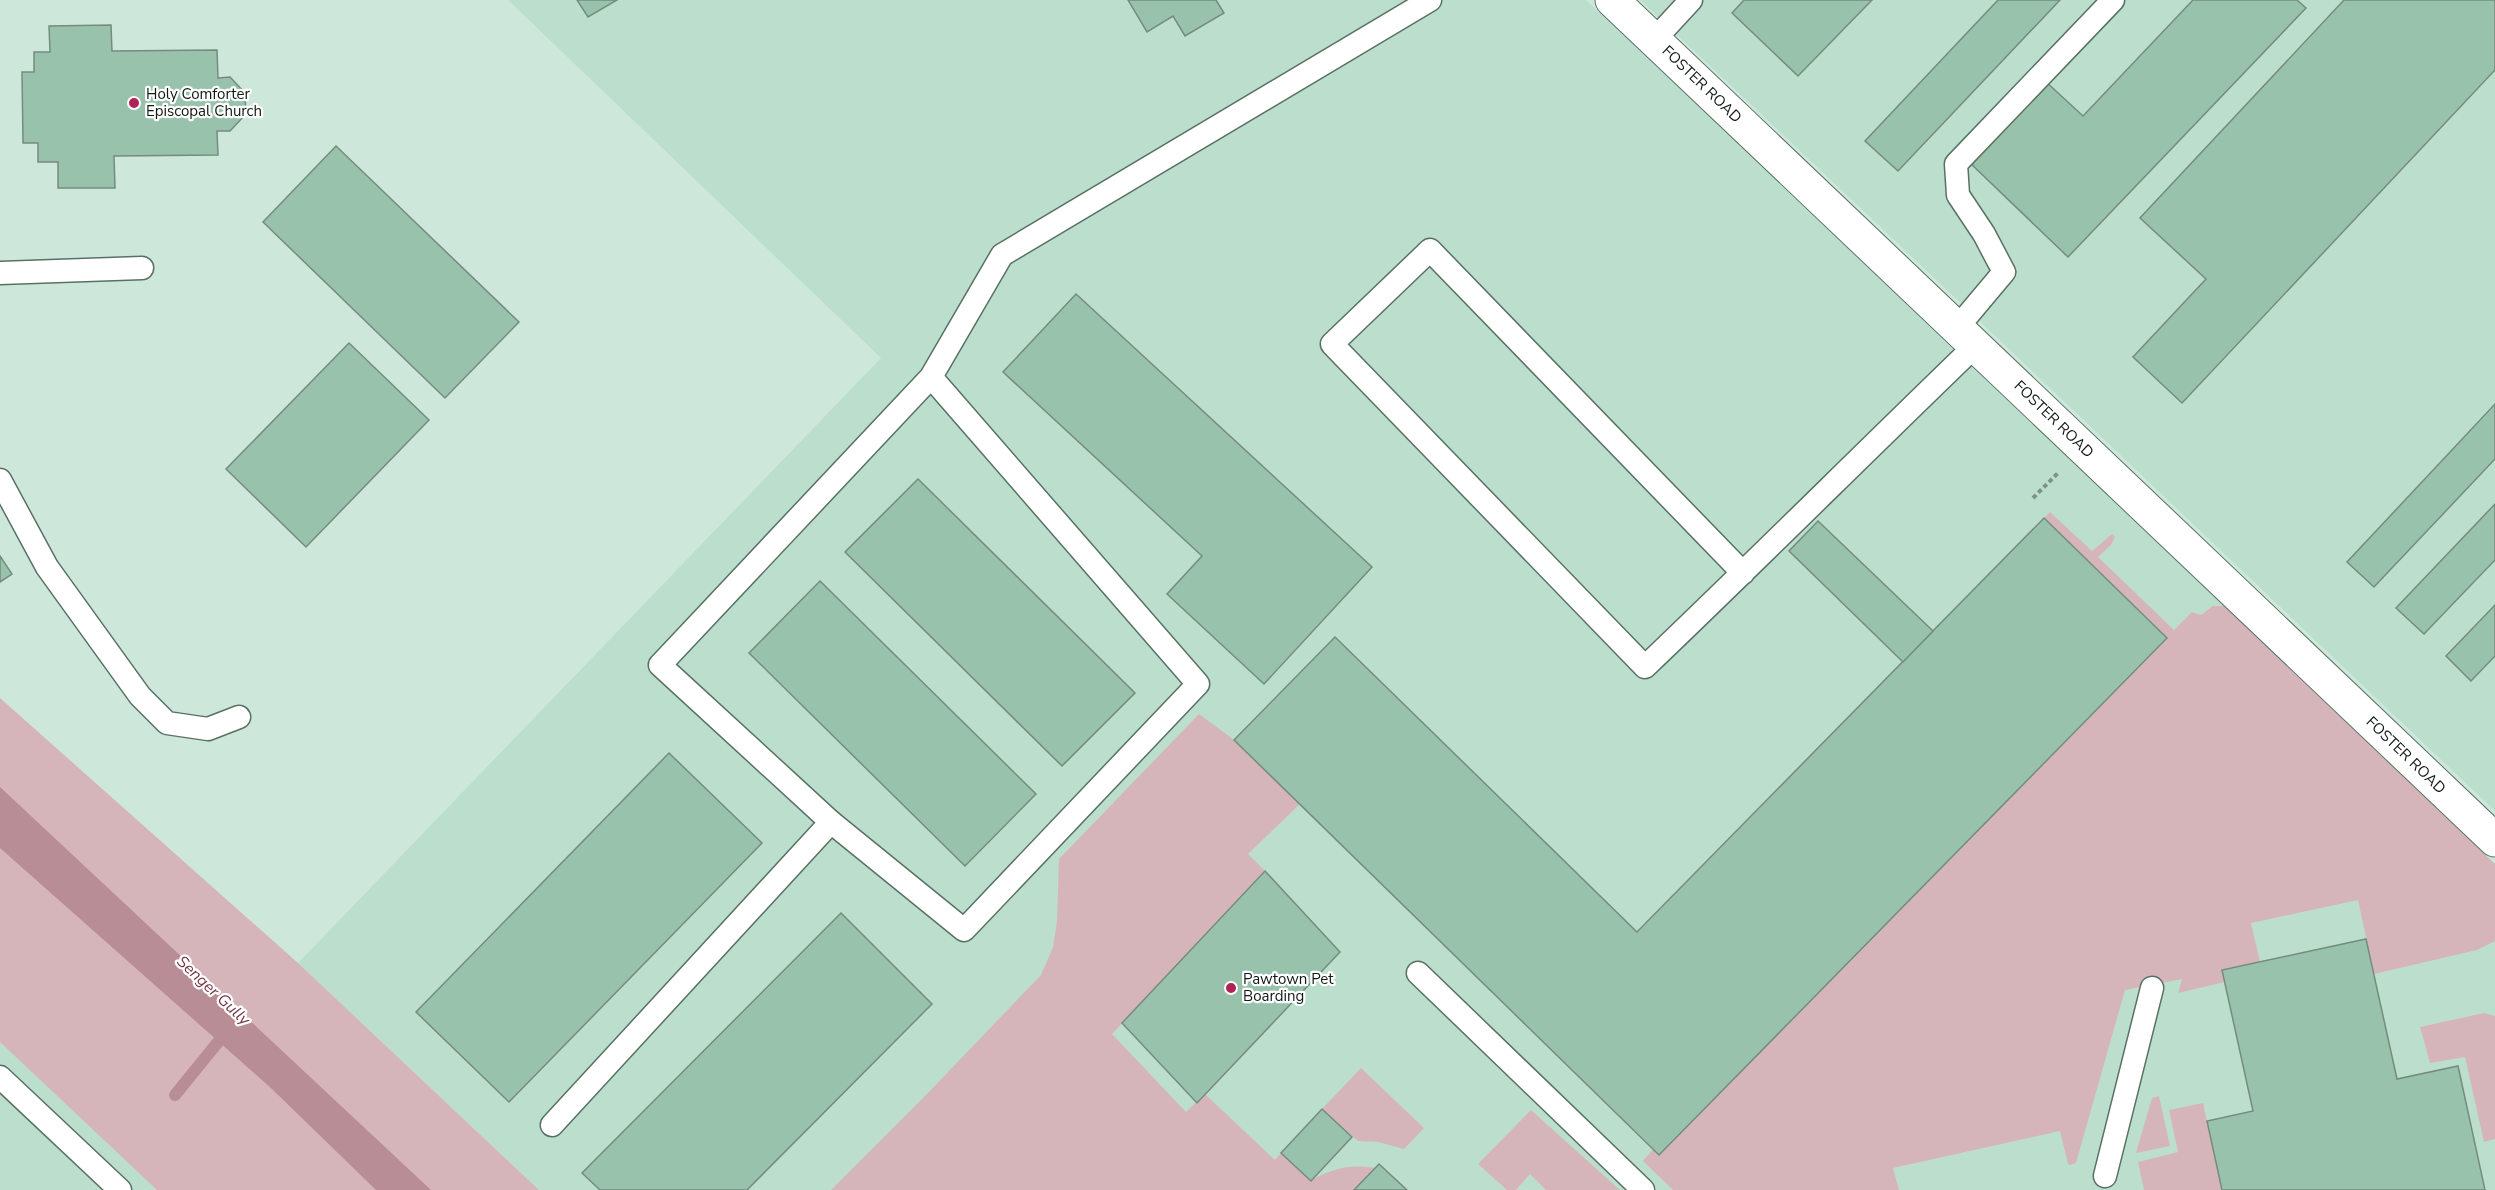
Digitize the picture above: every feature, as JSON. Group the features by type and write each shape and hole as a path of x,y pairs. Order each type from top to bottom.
{"street":[{"name":"FOSTER ROAD","path":"1611,0 2495,840"}],"lane":[{"path":"931,377 1198,684 964,930 831,822 660,665 931,377 1002,255 1430,0"},
{"path":"1654,39 1691,0"},
{"path":"1743,573 1430,250 1332,344 1645,668 1743,573 1967,337 2004,272 1984,234 1959,195 1956,164 2113,0"},
{"path":"0,273 142,268"},
{"path":"0,480 47,567 140,696 167,723 208,729 239,717"},
{"path":"552,1125 831,822"},
{"path":"1418,973 1643,1190"},
{"path":"2105,1176 2152,988"},
{"path":"0,1077 120,1190"}],"shaded area":[{"path":"508,0 1586,0 2495,864 2495,1190 539,1190 298,963 881,358"},
{"path":"1640,0 2495,0 2495,811 1871,218"},
{"path":"2050,512 2092,551 2112,534 2115,537 2111,545 2098,557 2174,630 2192,612 2201,615 2213,606 2224,606 2495,864 2495,941 2477,950 2374,974 2358,900 2251,923 2260,962 2222,970 2225,982 2178,993 2182,979 2125,990 2076,1163 2070,1165 2060,1131 1893,1168 1899,1190 1673,1190 1643,1161 1653,1149 1659,1154 2167,639 2044,518"},
{"path":"0,698 298,963 539,1190 157,1190 0,1042"},
{"path":"1199,714 1234,740 1300,804 1248,854 1265,871 1112,1034 1186,1112 1205,1094 1275,1160 1281,1153 1311,1180 1342,1168 1357,1166 1376,1168 1354,1190 831,1190 1041,975 1053,947 1057,921 1059,859"},
{"path":"0,949 257,1190 0,1190"},
{"path":"2484,1013 2495,1016 2495,1139 2484,1142 2465,1057 2430,1063 2420,1027"},
{"path":"1361,1068 1424,1128 1404,1149 1378,1142 1358,1141 1322,1109"},
{"path":"2159,1096 2170,1146 2136,1153 2152,1098"},
{"path":"2203,1103 2222,1190 2144,1190 2138,1162 2178,1152 2169,1110"},
{"path":"1531,1110 1620,1190 1546,1190 1530,1174 1516,1190 1507,1190 1478,1164"}],"water":[{"name":"Senger Gully","path":"0,787 431,1190 376,1190 271,1088 0,848"}],"building":[{"path":"577,0 617,0 588,17"},
{"path":"1128,0 1216,0 1224,13 1185,36 1173,16 1147,32"},
{"path":"1744,0 1872,0 1798,76 1732,13"},
{"path":"1998,0 2060,0 1898,171 1865,141"},
{"path":"2193,0 2297,0 2306,8 2068,257 1968,161 2044,80 2083,116"},
{"path":"2344,0 2495,0 2495,70 2182,403 2133,357 2206,279 2140,218"},
{"name":"Holy Comforter Episcopal Church","path":"111,25 112,51 217,50 218,78 230,77 245,93 246,114 230,131 217,131 218,155 114,156 115,188 58,188 58,162 38,162 38,143 23,143 22,72 34,72 34,52 50,52 49,26"},
{"path":"336,146 519,322 445,398 263,222"},
{"path":"1076,294 1372,567 1264,684 1167,594 1202,556 1003,372"},
{"path":"349,343 429,420 306,547 226,469"},
{"path":"2495,404 2495,459 2374,587 2347,562"},
{"path":"918,479 1135,693 1062,766 845,552"},
{"path":"2495,504 2495,560 2424,634 2396,608"},
{"path":"2044,518 2167,638 1659,1155 1234,740 1335,637 1637,932"},
{"path":"1818,521 1933,631 1903,662 1789,551"},
{"path":"0,556 12,574 0,582"},
{"path":"820,581 1036,794 965,866 749,653"},
{"path":"2495,605 2495,656 2471,681 2446,656"},
{"path":"669,753 762,843 509,1102 416,1012"},
{"name":"Pawtown Pet Boarding","path":"1265,871 1340,952 1197,1103 1122,1023"},
{"path":"841,913 932,1004 747,1190 600,1190 582,1173"},
{"path":"2366,939 2397,1079 2458,1066 2485,1190 2222,1190 2207,1121 2253,1111 2222,970"},
{"path":"1322,1109 1352,1137 1311,1181 1281,1153"},
{"path":"1379,1164 1407,1190 1354,1190"}],"waterway":[{"path":"175,1095 227,1031"}],"place":[{"name":"Holy Comforter Episcopal Church","path":"134,103"},
{"name":"Pawtown Pet Boarding","path":"1231,988"}]}
